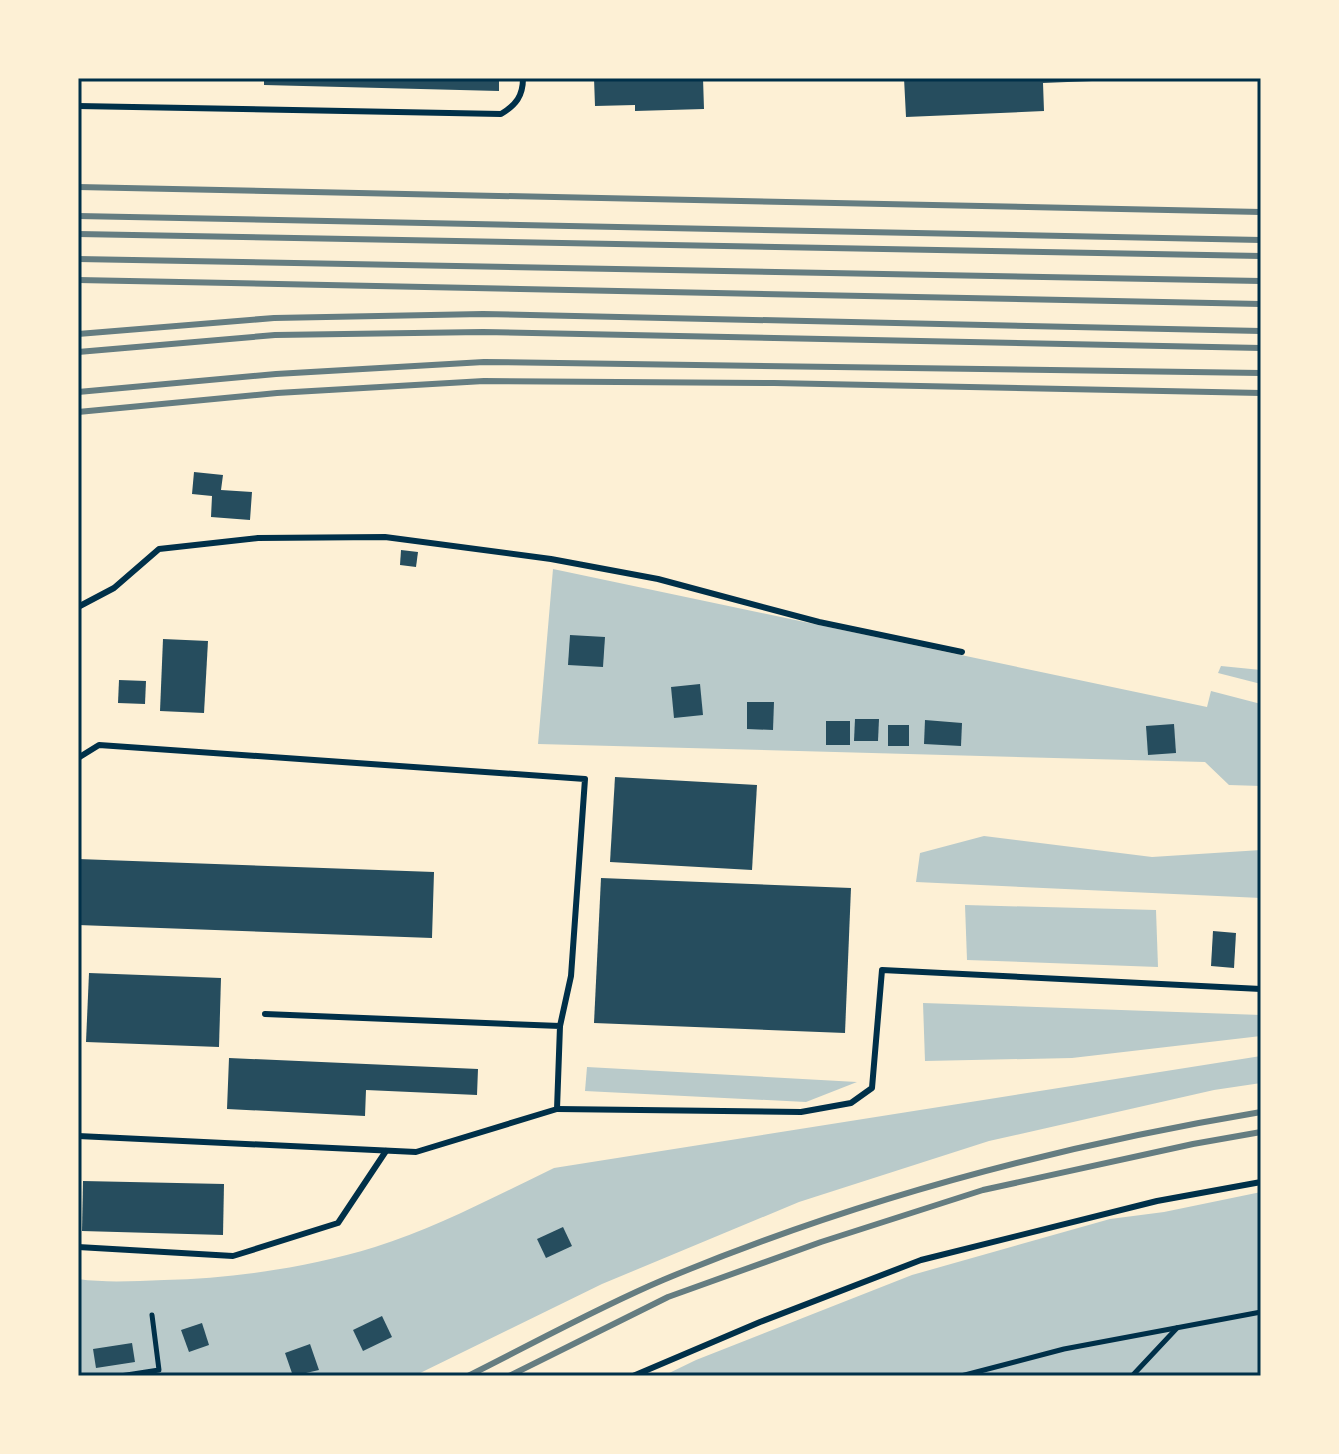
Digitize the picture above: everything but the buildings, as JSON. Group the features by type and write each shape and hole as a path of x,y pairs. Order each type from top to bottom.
{"lane":[{"path":"78,106 501,114 515,106 523,90 523,78"},
{"path":"78,607 114,588 159,549 258,538 385,537 551,559 658,579 819,622 962,652"},
{"path":"78,758 99,745 585,779 571,976 560,1026 557,1109"},
{"path":"78,1136 416,1152 557,1109 801,1112 851,1103 872,1088 882,970 1261,989"},
{"path":"265,1014 560,1026"},
{"path":"78,1247 233,1256 338,1223 386,1151"},
{"path":"633,1376 760,1322 921,1260 1157,1201 1261,1182"}],"path":[{"path":"961,1376 1064,1349 1261,1312"},
{"path":"120,1376 159,1370 152,1315"},
{"path":"1132,1376 1177,1328"}],"shaded area":[{"path":"553,569 1207,707 1211,691 1261,704 1261,786 1229,785 1205,762 538,744"},
{"path":"1221,666 1261,670 1261,684 1218,673"},
{"path":"984,836 1152,857 1261,850 1261,898 916,882 920,853"},
{"path":"965,905 1156,910 1158,967 967,960"},
{"path":"923,1003 1261,1015 1261,1036 1072,1058 925,1061"},
{"path":"1261,1056 1261,1083 1214,1090 989,1141 799,1202 602,1284 414,1376 78,1376 78,1279 191,1279 297,1266 375,1247 421,1231 554,1168"},
{"path":"587,1067 857,1082 806,1102 585,1091"},
{"path":"1261,1192 1261,1376 663,1376 696,1360 912,1275 1110,1219 1164,1212"}],"railway":[{"path":"78,187 1261,212"},
{"path":"78,216 1261,240"},
{"path":"78,234 1261,256"},
{"path":"78,259 1261,281"},
{"path":"78,280 1261,304"},
{"path":"78,334 274,318 483,314 1261,331"},
{"path":"78,352 275,335 483,332 1261,348"},
{"path":"78,392 276,374 484,362 1261,373"},
{"path":"78,412 277,393 484,381 774,383 1261,393"},
{"path":"468,1376 638,1291 808,1225 1033,1159 1108,1141 1261,1112"},
{"path":"509,1376 668,1297 821,1242 983,1190 1261,1132"}]}
